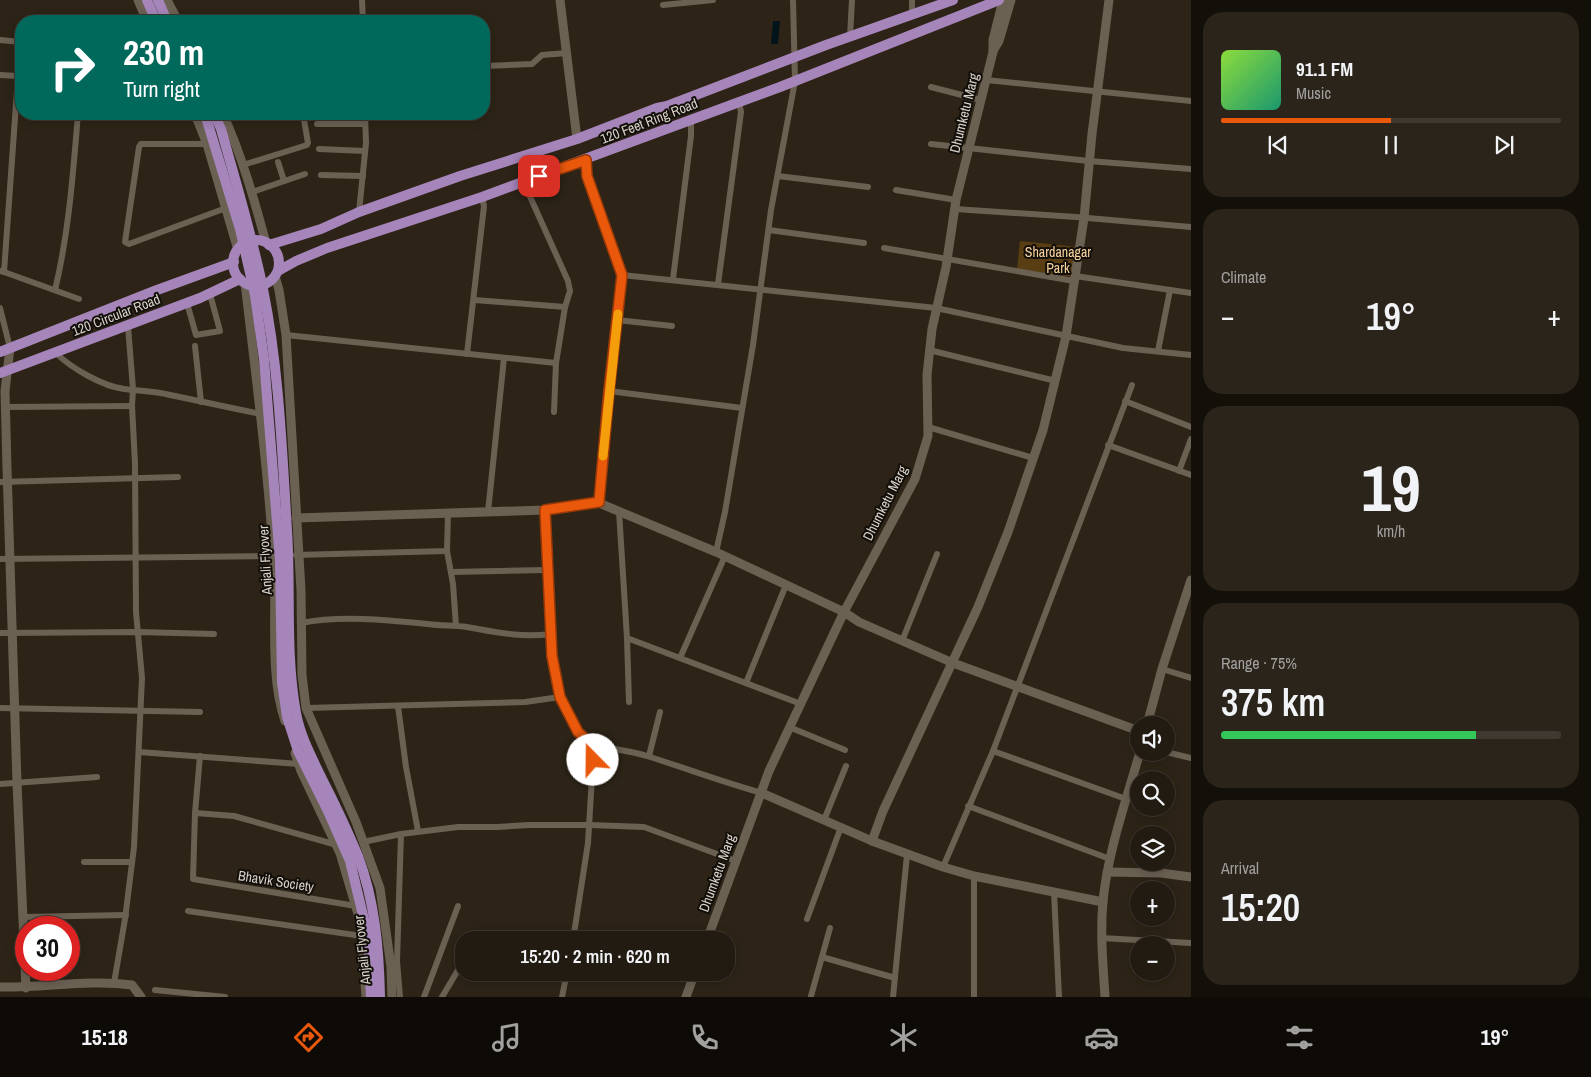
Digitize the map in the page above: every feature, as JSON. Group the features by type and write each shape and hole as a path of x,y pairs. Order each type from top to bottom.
{"main road":[{"path":"148,0 154,15"},
{"path":"158,0 164,15"},
{"name":"120 Feet Ring Road","path":"268,244 321,229 359,212 460,176 577,139 954,0"},
{"name":"120 Feet Ring Road","path":"276,274 296,261 326,248 586,160 796,81 1001,0"},
{"name":"Anjali Flyover","path":"207,120 240,228 255,295 269,414 280,560 282,682 287,717 298,751 350,861 368,936 371,997"},
{"name":"Anjali Flyover","path":"217,120 253,246 263,291 273,354 287,528 291,681 296,715 306,747 335,805 358,858 376,935 380,997"},
{"path":"253,241 268,244 275,250 278,256 276,274 265,285 251,286 243,281 236,274 234,262 238,250 245,244 253,241"},
{"name":"120 Circular Road","path":"0,352 157,290 234,262"},
{"name":"120 Circular Road","path":"4,372 56,354 243,281"}],"street":[{"path":"138,0 144,15"},
{"path":"167,0 175,15"},
{"path":"362,0 363,15"},
{"path":"560,0 577,139"},
{"path":"663,5 713,0"},
{"path":"716,552 725,512 753,345 769,230 796,81 793,0"},
{"path":"850,37 852,0"},
{"path":"912,0 912,14"},
{"path":"992,52 1001,0"},
{"path":"992,52 999,41 1011,0"},
{"path":"872,841 883,811 953,663 1008,532 1043,430 1066,336 1075,279 1084,218 1089,161 1109,0"},
{"path":"0,40 15,42"},
{"name":"Dhumketu Marg","path":"710,931 762,793 768,771 844,612 915,478 928,436 927,375 932,329 948,260 956,200 992,52"},
{"path":"490,66 532,64 542,56 567,53"},
{"path":"0,75 15,76"},
{"path":"986,80 1191,101"},
{"path":"930,87 981,100"},
{"path":"718,284 741,112 739,102"},
{"path":"16,120 2,271 80,299"},
{"path":"55,290 69,212 77,120"},
{"path":"197,120 207,144 238,250"},
{"path":"226,120 244,165 268,244"},
{"path":"244,165 307,145 304,120"},
{"path":"359,212 365,151 365,120"},
{"path":"673,279 691,136 690,120"},
{"path":"317,124 365,124"},
{"path":"207,144 141,144 125,242 129,244 226,208"},
{"path":"931,144 1089,161 1191,169"},
{"path":"319,149 365,151"},
{"path":"586,160 587,176 622,275 599,502"},
{"path":"278,162 284,181"},
{"path":"252,192 306,174"},
{"path":"321,175 363,176"},
{"path":"778,176 868,187"},
{"path":"524,181 568,281 570,291 565,308 556,363 554,412"},
{"path":"896,190 956,200"},
{"path":"467,354 484,206 482,196"},
{"path":"955,209 1191,227"},
{"path":"769,230 864,243"},
{"path":"884,248 948,260 1075,279 1191,293"},
{"path":"276,274 286,335 299,555 302,675 306,708 363,842 380,888 391,967 392,997"},
{"path":"622,275 936,308 1123,348 1191,355"},
{"path":"243,281 260,414 273,556 277,692 299,764 337,846 356,906 361,924 366,997"},
{"path":"1158,351 1170,290"},
{"path":"187,303 196,335 220,331 210,294"},
{"path":"474,300 565,308"},
{"path":"0,308 10,348 4,372 6,391 4,482 11,558 17,783 23,916"},
{"path":"617,320 672,326"},
{"path":"114,983 126,915 132,862 142,678 138,632 133,389 128,326"},
{"path":"286,335 556,363"},
{"path":"195,346 201,402"},
{"path":"929,350 1056,381"},
{"path":"56,354 66,363 107,384 123,389 168,394 260,414"},
{"path":"488,512 504,358"},
{"path":"943,866 992,751 1132,385"},
{"path":"609,391 742,408"},
{"path":"1125,401 1191,427"},
{"path":"6,406 132,406"},
{"path":"928,427 1033,458"},
{"path":"1179,471 1191,439"},
{"path":"1108,445 1191,475"},
{"path":"4,482 178,477"},
{"path":"296,518 545,510 599,502 725,556 844,612 859,622 953,663 1130,728"},
{"path":"545,510 552,656 560,697 578,732 588,741 599,746 608,746 649,756 762,793 907,855 974,876 1103,902"},
{"path":"619,511 629,702"},
{"path":"448,513 447,552 451,572 456,626"},
{"path":"0,559 136,556 193,558 447,552"},
{"path":"902,641 937,554"},
{"path":"680,658 725,556"},
{"path":"451,572 547,570"},
{"path":"1149,716 1162,669 1191,582"},
{"path":"746,683 786,585"},
{"path":"301,623 312,620 393,620 456,626 498,634 532,636 551,634"},
{"path":"0,633 138,632 214,634"},
{"path":"627,638 801,704"},
{"path":"1162,669 1191,678"},
{"path":"306,708 525,702 560,697"},
{"path":"398,706 406,767 418,831"},
{"path":"0,708 200,712"},
{"path":"649,756 660,712"},
{"path":"789,727 845,750"},
{"path":"574,931 590,825 593,760 588,741"},
{"path":"992,751 1126,800"},
{"path":"139,752 299,764"},
{"path":"1175,754 1191,758"},
{"path":"200,756 195,812 234,816 337,846 418,831 458,828 530,825 644,827 736,861"},
{"path":"1105,997 1101,938 1107,872 1137,761"},
{"path":"824,820 846,766"},
{"path":"0,784 97,777"},
{"path":"968,806 1110,859"},
{"name":"Bhavik Society","path":"195,812 192,879 356,906"},
{"path":"807,919 841,827"},
{"path":"400,997 397,961 401,834"},
{"path":"893,997 907,855"},
{"path":"84,862 132,862"},
{"path":"1107,872 1162,873 1191,877"},
{"path":"974,876 974,997"},
{"path":"1054,892 1059,997"},
{"path":"424,997 458,906"},
{"path":"188,912 362,936"},
{"path":"74,916 126,915"},
{"path":"811,996 830,928"},
{"path":"1101,938 1191,942"},
{"path":"822,957 895,978"},
{"path":"442,997 455,975"},
{"path":"26,981 26,988"},
{"path":"562,997 565,981"},
{"path":"686,997 692,981"},
{"path":"0,988 114,983 132,985 141,997"},
{"path":"155,990 225,997"}],"green space":[{"name":"Shardanagar Park","path":"1020,241 1078,247 1073,277 1017,269"}],"shaded area":[{"path":"773,21 780,21 778,44 771,44"}],"slow traffic":[{"path":"603,456 618,314"}],"route":[{"path":"539,176 586,160 587,176 622,275 599,502 545,510 552,656 560,697 578,732 588,741 593,760"}]}
